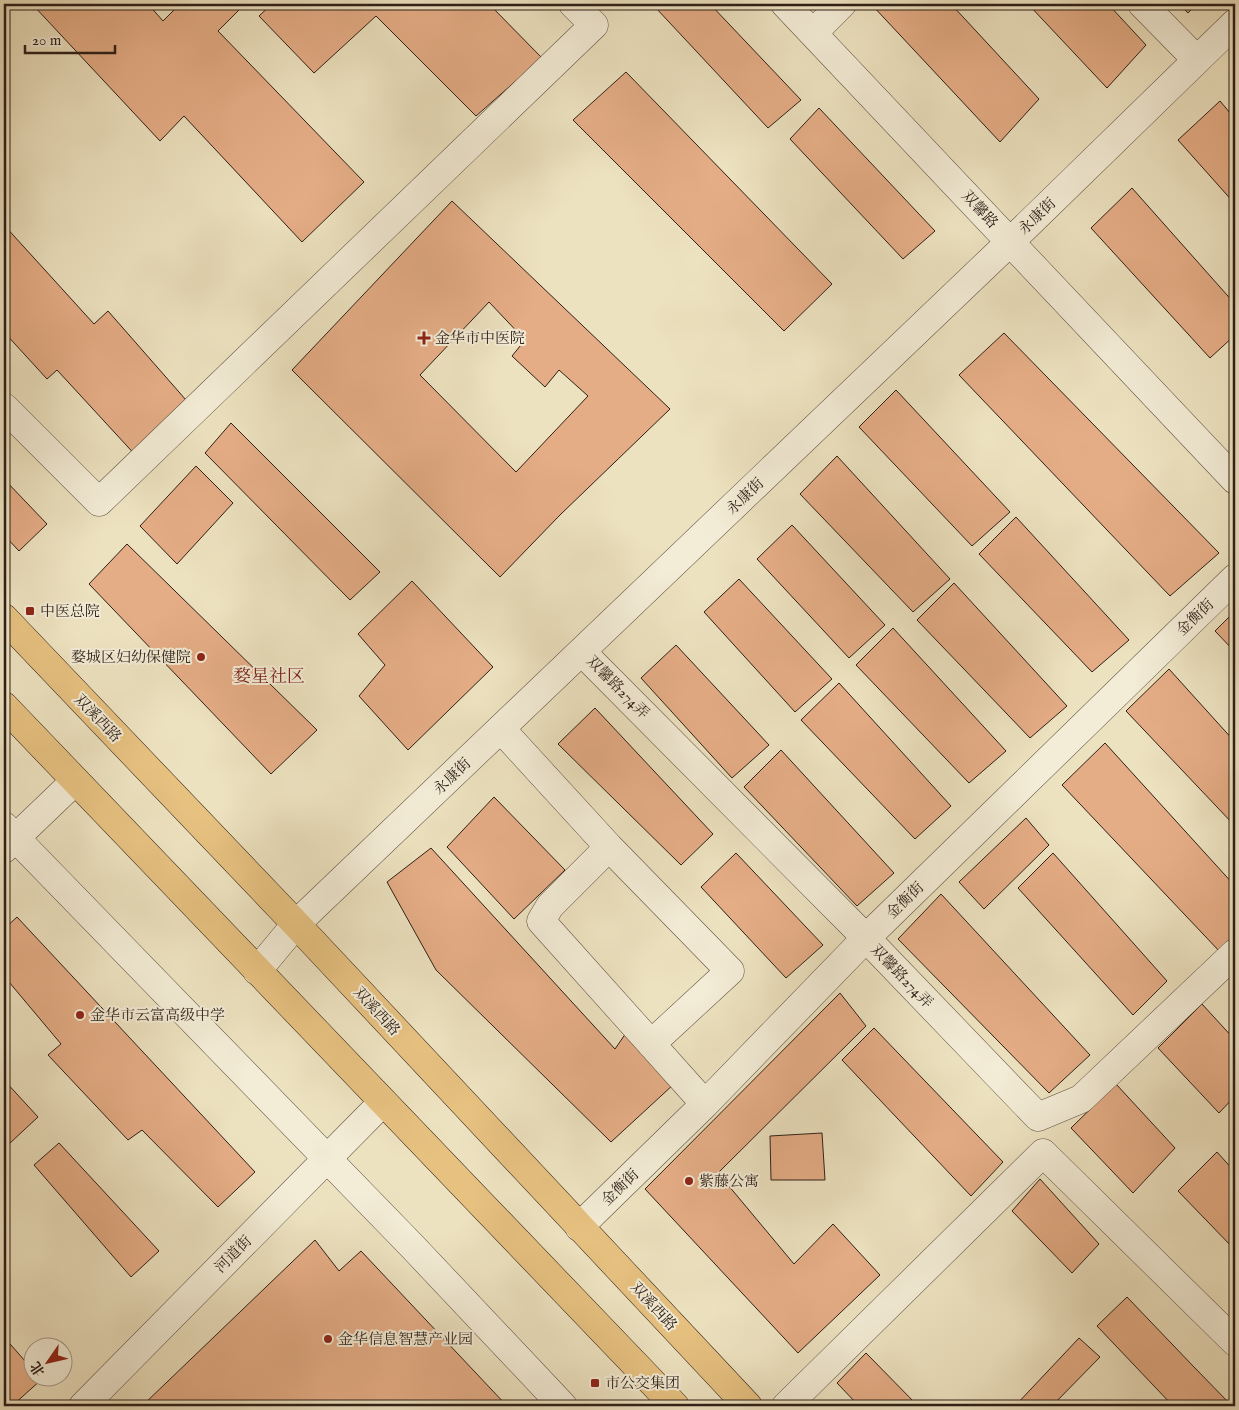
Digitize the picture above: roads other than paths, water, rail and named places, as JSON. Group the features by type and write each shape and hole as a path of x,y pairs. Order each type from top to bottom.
{"main road":[{"name":"双溪西路","path":"4,618 296,924 748,1406"},
{"path":"4,706 675,1406"}],"street":[{"path":"4,407 99,502 594,25 573,4"},
{"name":"双馨路","path":"785,4 1235,480"},
{"path":"813,34 842,4"},
{"path":"1142,4 1197,60"},
{"name":"永康街","path":"257,971 296,924 1010,242 1235,23"},
{"name":"金衡街","path":"579,1227 705,1104 866,938 1235,578"},
{"name":"双馨路274弄","path":"582,652 866,938 1038,1117 1082,1099 1235,953"},
{"path":"501,729 609,846 730,971 652,1044"},
{"path":"76,781 8,838 327,1159 563,1406"},
{"path":"609,846 550,906 541,921 705,1104"},
{"name":"河道街","path":"83,1406 383,1102"},
{"path":"786,1406 1043,1153 1235,1342"}],"place":[{"name":"金华市中医院","path":"424,338"},
{"name":"中医总院","path":"30,611"},
{"name":"婺城区妇幼保健院","path":"201,657"},
{"name":"金华市云富高级中学","path":"80,1015"},
{"name":"紫藤公寓","path":"689,1181"},
{"name":"金华信息智慧产业园","path":"328,1339"},
{"name":"市公交集团","path":"595,1383"}],"district":[{"name":"婺星社区","path":"269,676"}]}
